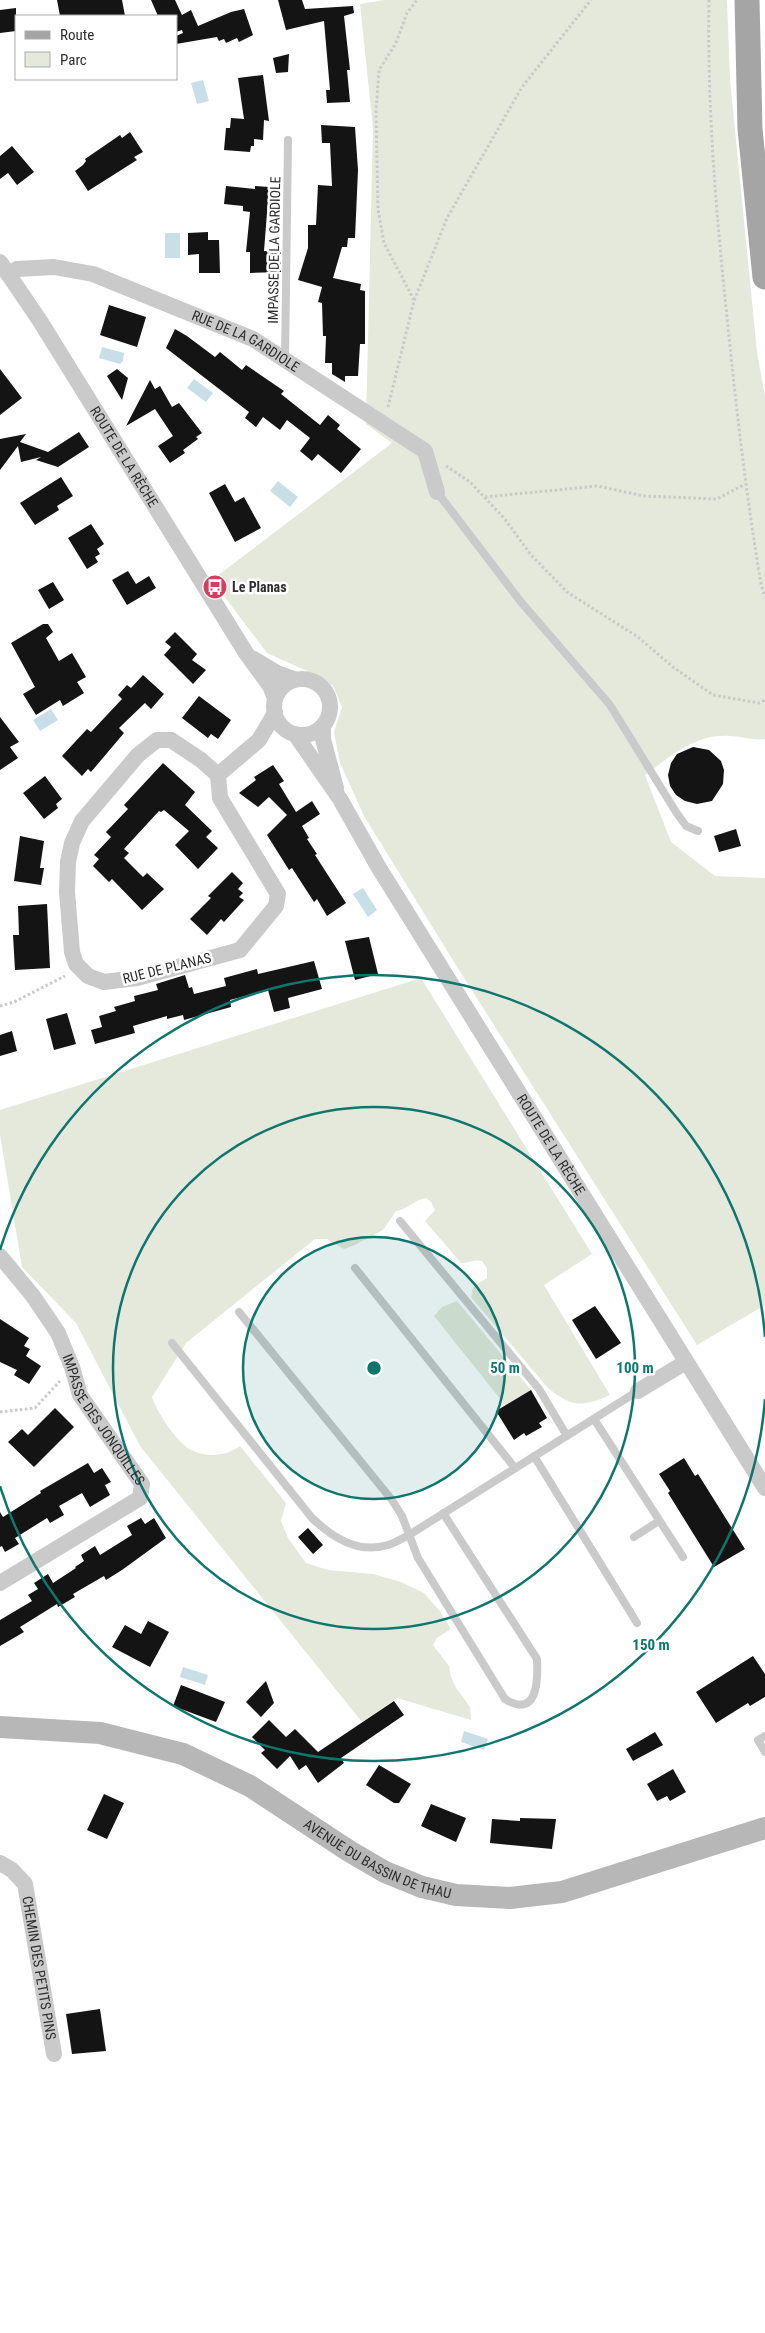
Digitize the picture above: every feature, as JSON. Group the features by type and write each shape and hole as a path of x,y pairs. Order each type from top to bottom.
{"main road":[{"path":"747,0 750,128 765,276"},
{"path":"764,0 765,73"},
{"name":"AVENUE DU BASSIN DE THAU","path":"0,1728 100,1733 183,1754 250,1786 348,1851 385,1872 422,1887 456,1894 510,1898 562,1892 765,1828"}],"street":[{"name":"RUE DE LA GARDIOLE","path":"4,268 54,267 93,274 253,339 425,452"},
{"name":"ROUTE DE LA RÈCHE","path":"4,268 40,321 246,653 270,686 275,706"},
{"path":"425,452 438,492"},
{"name":"ROUTE DE LA RÈCHE","path":"246,653 277,673 294,679"},
{"path":"81,969 76,964 72,952 67,892 68,862 72,843 82,821 138,755 157,740 171,740 201,760 218,775 259,740 286,683 294,679 312,680 326,692 330,709 323,726 310,734 292,733 276,739 259,740"},
{"path":"275,706 282,727 292,733"},
{"name":"ROUTE DE LA RÈCHE","path":"323,726 324,739 340,799"},
{"name":"ROUTE DE LA RÈCHE","path":"292,733 340,799 384,877 765,1488"},
{"name":"RUE DE PLANAS","path":"81,969 88,976 104,982 137,978 240,950 276,906 278,894 220,798 218,775"},
{"name":"IMPASSE DES JONQUILLES","path":"0,1256 33,1296 58,1333 72,1367 80,1395 142,1484 140,1498 0,1583"},
{"path":"638,1390 686,1362"},
{"name":"CHEMIN DES PETITS PINS","path":"0,1864 12,1870 25,1884 54,2054"}],"lane":[{"name":"IMPASSE DE LA GARDIOLE","path":"285,360 288,140"},
{"path":"438,492 521,602 610,705 676,812 686,826 698,831"},
{"path":"400,1221 539,1389 567,1436"},
{"path":"355,1268 515,1468"},
{"path":"239,1312 392,1500 418,1558 505,1699 514,1704 526,1702 534,1696 538,1685 537,1659 443,1513"},
{"path":"172,1343 312,1518 330,1536 349,1545 388,1545 409,1535 638,1390"},
{"path":"594,1419 683,1557"},
{"path":"534,1456 637,1623"},
{"path":"634,1537 659,1521"},
{"path":"765,1736 758,1740 765,1752"}],"path":[{"path":"414,301 384,243 378,209 376,111 379,70 396,43 407,13 417,0"},
{"path":"384,425 414,301 447,218 522,87 591,0"},
{"path":"709,0 708,46 714,196 745,484 760,584 765,597"},
{"path":"425,452 470,482 504,518 531,555 568,592 638,637 673,667 713,695 759,703 765,700"},
{"path":"485,497 597,486 644,496 717,499 745,484"},
{"path":"0,1006 14,1002 81,969"},
{"path":"0,1412 35,1408 72,1367"}],"green space":[{"path":"384,0 727,0 730,79 757,352 765,397 765,739 717,736 695,742 645,775 671,842 715,876 765,878 765,1305 697,1345 459,970 364,816 340,763 334,732 342,707 333,686 309,672 267,653 212,580 392,443 366,424 373,128 360,4"},
{"path":"421,978 592,1254 544,1285 610,1395 591,1402 577,1403 563,1399 547,1387 471,1297 473,1287 487,1278 487,1268 482,1261 476,1260 461,1263 425,1221 435,1210 431,1202 426,1198 396,1211 383,1230 355,1245 344,1249 327,1239 315,1239 186,1343 152,1397 168,1426 180,1441 191,1450 197,1453 217,1455 229,1452 240,1446 286,1503 281,1521 288,1538 306,1563 328,1570 373,1574 401,1582 424,1593 439,1610 451,1629 437,1638 433,1645 449,1666 456,1688 470,1707 471,1720 397,1698 362,1722 140,1446 76,1323 22,1267 0,1135 0,1110"},
{"path":"457,1301 531,1390 505,1405 434,1316 442,1307"}],"water":[{"path":"203,80 209,101 197,104 191,83"},
{"path":"165,233 180,233 180,258 165,258"},
{"path":"102,347 124,353 123,361 120,364 99,358"},
{"path":"194,379 213,393 206,402 187,388"},
{"path":"278,481 298,497 290,507 270,491"},
{"path":"51,709 58,720 40,731 33,720"},
{"path":"363,888 377,910 368,917 353,894"},
{"path":"183,1667 208,1675 205,1685 180,1677"},
{"path":"464,1731 488,1739 484,1750 461,1742"}],"building":[{"path":"57,0 122,0 125,15 60,15"},
{"path":"151,0 175,0 182,15 191,10 198,26 231,12 244,9 253,35 239,42 237,38 226,43 224,39 219,41 217,37 178,44 178,35 183,33 182,30 178,31 178,15 158,15"},
{"path":"278,0 302,0 305,9 353,6 354,13 344,16 350,70 347,70 350,102 327,103 326,90 330,90 324,21 286,30"},
{"path":"16,8 15,31 0,33 0,10"},
{"path":"289,54 288,72 276,73 273,58"},
{"path":"263,75 269,121 264,120 263,140 254,139 254,146 251,146 250,152 224,150 226,128 230,128 231,118 244,119 238,78"},
{"path":"321,125 355,127 358,170 355,238 348,238 347,247 342,247 333,278 361,284 360,290 365,291 365,344 360,344 358,376 345,376 345,382 332,374 332,363 325,363 326,336 323,336 322,303 318,302 322,287 298,280 308,248 308,225 316,225 318,185 332,186 330,143 322,143"},
{"path":"130,132 143,152 134,157 137,160 88,191 75,171 83,165 86,161 85,159 120,135 122,138"},
{"path":"12,146 34,172 17,185 8,173 0,179 0,156"},
{"path":"226,186 255,189 255,186 269,187 264,251 281,251 281,272 250,273 250,252 246,252 250,212 243,211 243,206 224,204"},
{"path":"208,232 208,240 219,240 220,273 199,273 199,254 188,255 188,233"},
{"path":"109,305 146,317 137,347 100,335"},
{"path":"175,329 215,357 220,352 242,370 246,365 284,391 281,394 320,425 328,415 340,425 337,429 361,449 341,473 318,454 312,461 300,451 310,438 287,420 280,430 263,417 256,427 245,418 249,412 166,348"},
{"path":"0,369 22,398 0,415"},
{"path":"117,369 128,378 122,400 107,376"},
{"path":"150,380 155,389 160,386 172,407 179,403 202,433 196,437 198,439 183,450 185,453 170,463 158,446 173,436 155,409 126,426"},
{"path":"79,432 89,447 58,467 36,460 41,457 21,462 18,446 0,470 0,439 26,434 20,442 48,452"},
{"path":"61,477 73,496 57,506 59,510 35,525 20,503"},
{"path":"225,484 235,502 244,497 261,528 235,542 209,493"},
{"path":"91,524 104,544 97,549 100,554 95,557 98,562 87,569 68,538"},
{"path":"128,571 136,584 149,576 156,588 127,605 112,580"},
{"path":"53,582 64,600 49,609 38,590"},
{"path":"43,624 48,624 53,632 46,638 59,661 72,653 86,677 77,682 84,693 63,706 60,700 36,715 23,694 35,687 11,643"},
{"path":"175,632 197,654 192,660 206,670 193,684 164,655 171,647 165,642"},
{"path":"143,675 164,694 151,709 145,703 119,728 124,733 91,772 88,769 82,776 62,756 87,729 91,732 122,699 118,695 127,685 131,688"},
{"path":"199,696 231,720 218,739 211,734 208,738 182,718"},
{"path":"0,717 19,742 10,747 18,758 0,770"},
{"path":"693,747 709,750 721,761 724,770 723,784 712,801 697,804 685,801 676,795 670,786 668,775 671,763 677,754"},
{"path":"163,763 195,792 185,805 212,831 206,837 218,848 198,869 175,845 189,831 164,810 159,811 124,849 129,853 124,858 143,877 147,873 164,889 142,910 112,879 109,882 93,866 99,859 94,855 111,837 106,832 128,809 124,805"},
{"path":"273,765 284,781 279,784 296,812 312,801 320,814 302,826 309,838 307,839 317,854 315,855 346,903 327,916 317,899 314,902 292,868 289,870 267,835 287,815 269,797 258,807 239,793 256,780 254,777"},
{"path":"45,776 62,799 56,804 58,808 44,819 23,793"},
{"path":"736,829 741,846 719,852 714,836"},
{"path":"20,836 44,841 40,868 44,868 41,885 14,881"},
{"path":"232,872 243,883 238,889 243,893 239,897 244,900 224,922 221,919 207,935 190,919 211,898 208,896"},
{"path":"47,904 50,968 15,970 13,935 19,935 18,906"},
{"path":"369,937 378,974 355,980 345,941"},
{"path":"314,961 322,989 288,998 290,1008 274,1012 268,990 230,1000 231,1007 184,1020 183,1015 167,1019 167,1016 133,1026 135,1033 95,1044 91,1030 102,1027 99,1016 116,1011 114,1007 135,1001 134,996 158,990 156,984 185,975 189,988 192,987 194,994 226,986 224,978 257,969 258,974"},
{"path":"67,1013 76,1044 54,1050 46,1019"},
{"path":"12,1031 17,1051 0,1056 0,1035"},
{"path":"595,1306 621,1343 596,1359 572,1320"},
{"path":"0,1319 29,1338 24,1346 30,1349 26,1356 41,1366 29,1384 14,1375 17,1370 0,1362"},
{"path":"531,1390 547,1418 539,1423 542,1427 526,1436 524,1433 514,1440 496,1411"},
{"path":"55,1408 74,1427 34,1467 8,1442 22,1429 28,1435"},
{"path":"684,1458 695,1476 698,1474 745,1549 714,1567 668,1493 670,1491 659,1474"},
{"path":"88,1463 94,1473 102,1468 111,1482 105,1485 110,1495 90,1507 82,1493 59,1506 64,1515 50,1523 47,1518 15,1538 19,1544 5,1552 2,1546 0,1547 0,1512 3,1517 41,1493 40,1491"},
{"path":"141,1518 145,1524 154,1518 166,1538 106,1580 104,1576 73,1594 75,1597 58,1607 57,1604 20,1627 24,1632 0,1646 0,1620 32,1601 28,1595 38,1589 34,1583 48,1574 53,1583 84,1561 81,1555 95,1546 100,1555 132,1535 127,1526"},
{"path":"308,1528 323,1545 313,1554 298,1537"},
{"path":"148,1621 169,1632 150,1667 112,1647 125,1625 141,1634"},
{"path":"753,1656 765,1674 765,1697 750,1706 748,1703 716,1723 696,1692"},
{"path":"266,1681 274,1703 261,1717 246,1702"},
{"path":"181,1685 225,1702 216,1722 173,1706"},
{"path":"394,1701 404,1715 341,1758 344,1763 318,1783 306,1765 299,1770 290,1756 277,1769 261,1753 265,1750 252,1737 269,1720 286,1737 295,1729 318,1752"},
{"path":"655,1732 663,1745 633,1761 626,1749"},
{"path":"379,1765 411,1784 399,1803 394,1803 366,1785"},
{"path":"673,1769 686,1792 670,1801 667,1796 657,1801 647,1784"},
{"path":"104,1794 124,1803 107,1839 87,1830"},
{"path":"431,1804 466,1818 456,1842 421,1826"},
{"path":"520,1818 556,1819 552,1849 490,1843 492,1819 520,1821"},
{"path":"100,2009 106,2051 72,2054 66,2014"}],"place":[{"name":"Le Planas","path":"215,587"}]}
